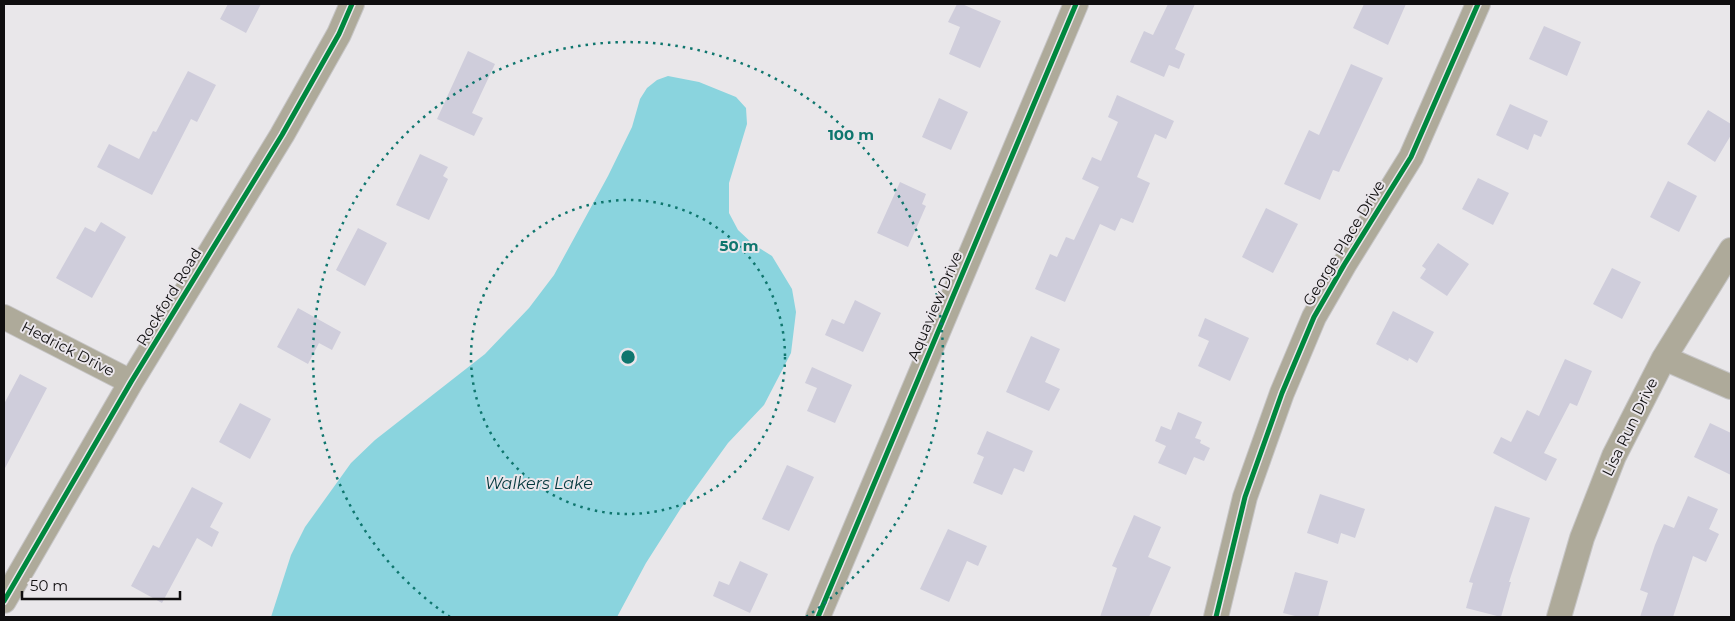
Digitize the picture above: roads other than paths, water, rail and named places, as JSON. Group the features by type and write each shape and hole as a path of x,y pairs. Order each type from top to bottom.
{"street":[{"name":"Rockford Road","path":"4,601 131,382 282,135 339,34 352,4"},
{"name":"Aquaview Drive","path":"818,617 1076,4"},
{"name":"George Place Drive","path":"1216,617 1245,497 1282,393 1314,318 1344,265 1411,157 1478,4"},
{"name":"Lisa Run Drive","path":"1559,617 1582,538 1614,456 1664,358 1731,250"},
{"name":"Hedrick Drive","path":"4,317 131,382"},
{"path":"1664,358 1731,387"}],"water":[{"name":"Walkers Lake","path":"668,76 699,82 736,97 746,108 747,124 729,183 729,213 738,230 753,244 772,256 792,289 796,312 791,353 764,405 728,443 681,508 646,563 617,617 271,617 291,555 305,527 351,463 375,440 485,354 529,308 554,275 608,176 632,127 640,99 647,88 657,80"}]}
